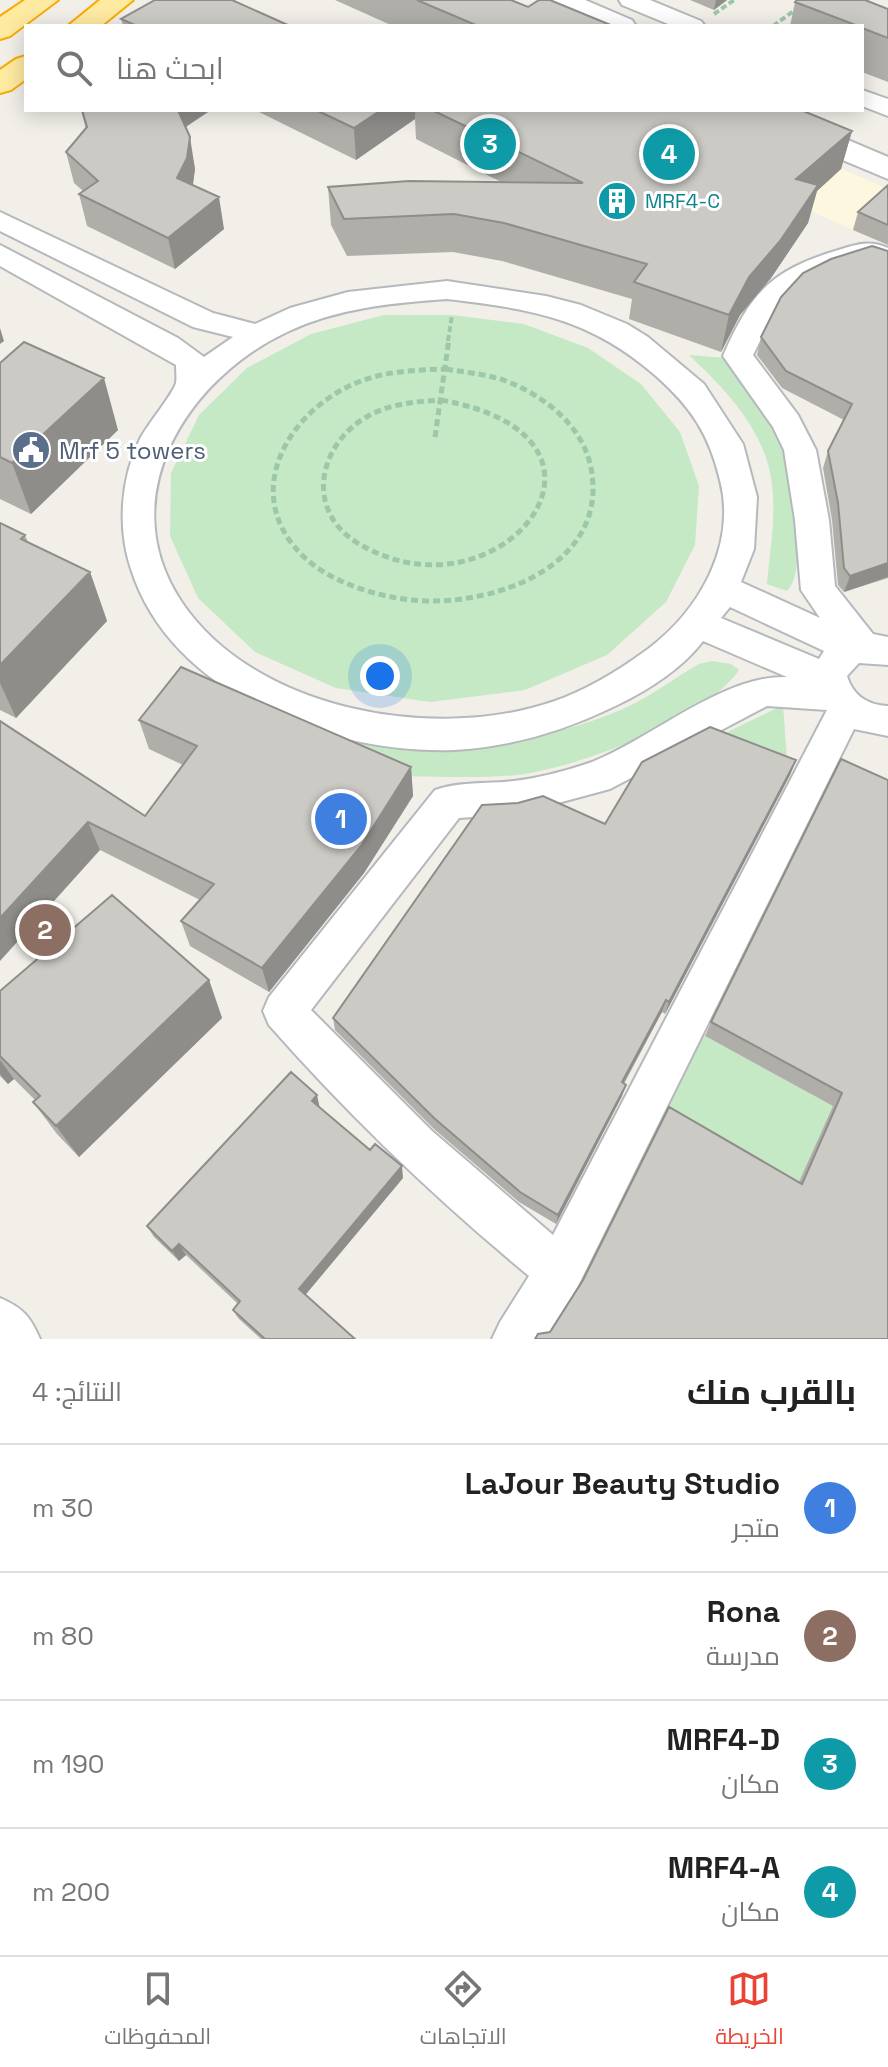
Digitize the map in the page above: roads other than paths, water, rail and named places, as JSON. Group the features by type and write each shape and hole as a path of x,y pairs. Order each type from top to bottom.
{"highway":[{"path":"0,30 44,0"},
{"path":"85,24 116,2"},
{"path":"0,84 24,66"}],"street":[{"path":"630,0 688,24"},
{"path":"553,16 608,24"},
{"path":"864,98 888,108"},
{"path":"756,112 888,169"},
{"path":"824,112 888,139"},
{"path":"0,220 130,286 218,325 257,334"},
{"path":"874,644 818,590 812,520 800,450 787,423 738,356 754,320 786,283 869,250 888,259"},
{"path":"0,254 186,370"},
{"path":"186,370 222,357 257,334 316,309 380,294 447,290 514,297 577,314 634,342 683,379 719,425 739,477 742,533 724,589 701,625 658,666 602,700 536,723 476,732 390,731 320,716 257,689 205,653 167,610 144,563 136,515 142,468 186,370 218,325"},
{"path":"724,589 874,644"},
{"path":"701,625 862,707"},
{"path":"862,707 832,665 839,656 874,644"},
{"path":"560,1271 485,1211 413,1146 348,1084 284,1011 449,802 517,797 597,777 646,754 747,697 767,691 862,707"},
{"path":"517,1339 560,1271 862,707"},
{"path":"0,1328 10,1339"}],"place":[{"name":"MRF4-D","path":"490,144"},
{"name":"MRF4-A","path":"669,154"},
{"name":"MRF4-C","path":"617,201"},
{"name":"Mrf 5 towers","path":"31,450"},
{"name":"LaJour Beauty Studio","path":"341,819"},
{"name":"Rona","path":"45,930"}]}
